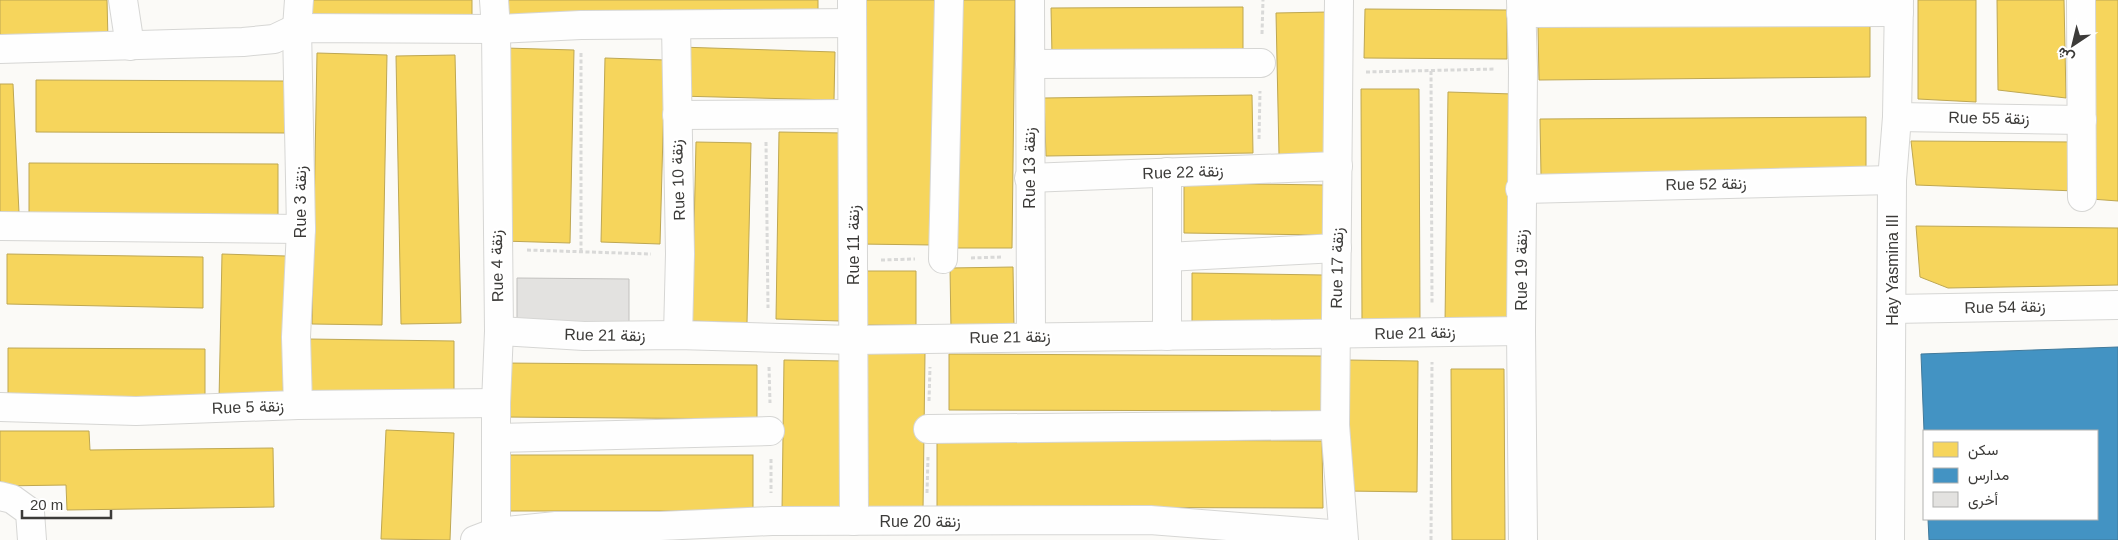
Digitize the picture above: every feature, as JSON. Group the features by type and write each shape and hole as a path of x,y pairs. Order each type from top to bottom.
{"street":[{"path":"123,0 130,46"},
{"name":"Rue 3 زنقة","path":"298,405 296,337 301,229 297,28 299,0"},
{"name":"Rue 4 زنقة","path":"486,536 496,438 499,331 496,249 496,29 494,0"},
{"path":"943,259 949,0"},
{"name":"Rue 13 زنقة","path":"1030,0 1029,178 1031,337"},
{"name":"Rue 17 زنقة","path":"1339,0 1335,425 1343,538"},
{"path":"2082,0 2082,197"},
{"path":"1521,6 1899,6"},
{"name":"Rue 19 زنقة","path":"1521,6 1523,68 1520,189 1524,540"},
{"name":"Hay Yasmina III","path":"1890,540 1892,180 1897,117 1899,6"},
{"path":"0,49 243,42 274,39 297,28 496,29 582,25 676,25 852,11"},
{"name":"Rue 11 زنقة","path":"852,11 854,521"},
{"name":"Rue 10 زنقة","path":"676,25 680,254 678,335"},
{"path":"1030,64 1261,63"},
{"path":"677,115 852,114"},
{"name":"Rue 55 زنقة","path":"1897,117 2082,120"},
{"name":"Rue 22 زنقة","path":"1029,178 1338,166"},
{"path":"1167,172 1167,336"},
{"name":"Rue 52 زنقة","path":"1520,189 1892,180"},
{"path":"0,226 301,229"},
{"path":"1167,257 1337,248"},
{"name":"Rue 54 زنقة","path":"1892,309 2118,305"},
{"name":"Rue 21 زنقة","path":"499,331 584,336 678,335 853,340 1521,331"},
{"name":"Rue 5 زنقة","path":"0,407 136,411 298,405 496,403"},
{"path":"928,429 1335,425"},
{"path":"496,438 770,432"},
{"path":"0,496 12,499 30,512 32,540"},
{"name":"Rue 20 زنقة","path":"486,536 556,533 659,533 854,521 997,530 1151,530 1343,538"}],"path":[{"path":"581,252 582,25"},
{"path":"1339,72 1523,68"},
{"path":"766,115 769,337"},
{"path":"496,249 680,254"}],"building: سكن":[{"path":"0,0 107,0 108,40 0,41"},
{"path":"308,0 472,0 472,18 308,14"},
{"path":"496,0 818,0 818,16 496,16"},
{"path":"861,0 935,0 933,245 859,244"},
{"path":"956,0 1015,0 1012,248 954,248"},
{"path":"1918,0 1976,0 1976,102 1918,99"},
{"path":"1997,0 2064,0 2066,98 1998,90"},
{"path":"2095,0 2118,0 2118,201 2091,199"},
{"path":"1243,7 1243,54 1052,55 1051,8"},
{"path":"1365,9 1507,10 1507,59 1364,58"},
{"path":"1328,12 1332,154 1279,155 1276,13"},
{"path":"1870,25 1870,77 1539,80 1538,27"},
{"path":"679,47 835,52 834,100 678,96"},
{"path":"505,48 574,50 570,243 502,241"},
{"path":"317,53 387,55 382,325 312,324"},
{"path":"455,55 461,323 401,324 396,56"},
{"path":"605,58 665,60 660,244 601,242"},
{"path":"36,80 285,81 285,133 36,132"},
{"path":"0,84 13,84 19,213 0,214"},
{"path":"1361,89 1419,89 1420,322 1362,322"},
{"path":"1448,92 1513,94 1510,324 1445,323"},
{"path":"1252,95 1253,153 1046,156 1044,98"},
{"path":"1866,117 1866,173 1541,175 1540,119"},
{"path":"779,132 843,133 840,321 776,319"},
{"path":"1911,141 2074,142 2076,191 1916,185"},
{"path":"696,142 751,143 747,323 692,321"},
{"path":"29,163 278,164 278,216 29,215"},
{"path":"1184,183 1324,185 1323,235 1184,233"},
{"path":"1916,226 2118,228 2118,285 1948,288 1920,277"},
{"path":"7,254 203,257 203,308 7,304"},
{"path":"222,254 286,256 283,402 219,400"},
{"path":"1013,267 1014,329 951,330 950,268"},
{"path":"861,271 916,271 916,325 862,325"},
{"path":"1192,273 1323,275 1322,326 1192,325"},
{"path":"308,339 454,341 454,393 308,392"},
{"path":"8,348 205,349 205,401 8,400"},
{"path":"861,353 925,353 923,511 860,510"},
{"path":"949,354 1322,356 1322,411 949,410"},
{"path":"784,360 843,361 842,513 782,512"},
{"path":"1347,360 1418,361 1417,492 1347,491"},
{"path":"503,363 757,365 757,419 502,417"},
{"path":"1451,369 1504,369 1505,540 1452,540"},
{"path":"386,430 454,433 450,540 381,539"},
{"path":"0,431 89,431 90,450 273,448 274,507 67,510 66,485 0,486"},
{"path":"937,439 1322,441 1323,508 937,507"},
{"path":"510,455 753,455 753,511 510,511"}],"building: مدارس":[{"path":"2118,347 2118,540 1929,540 1928,520 2098,520 2098,430 1924,430 1921,354"}],"building: أخرى":[{"path":"517,278 629,279 629,331 517,330"}]}
